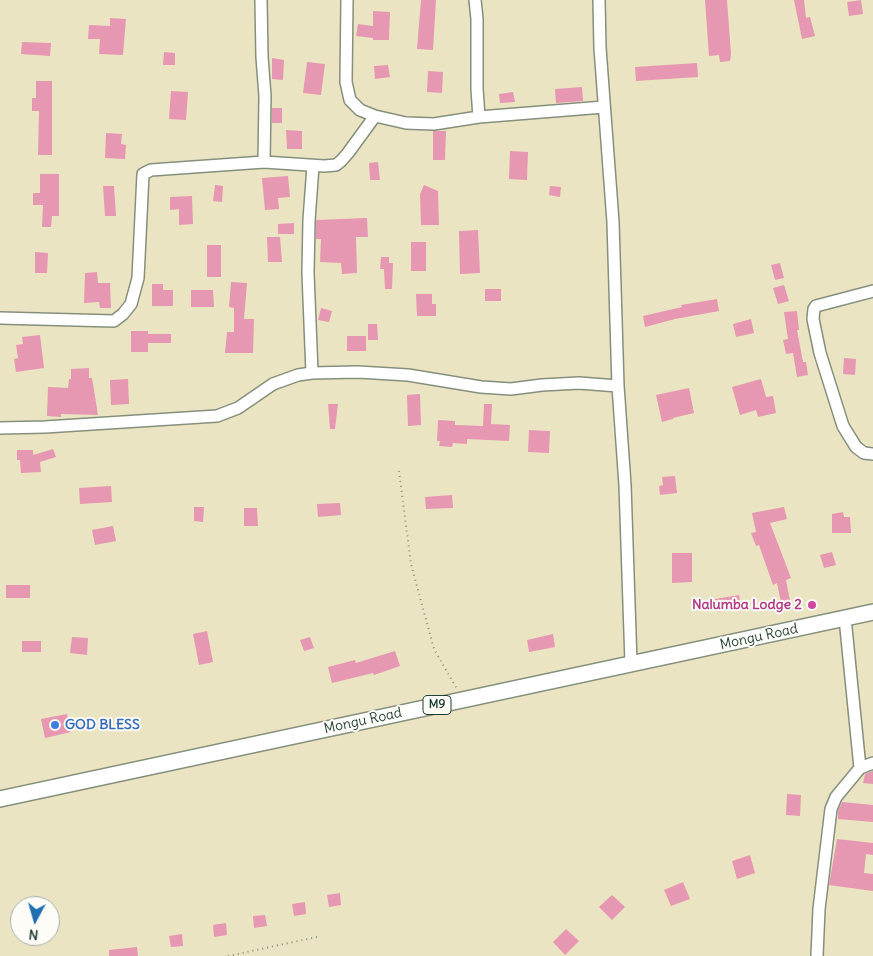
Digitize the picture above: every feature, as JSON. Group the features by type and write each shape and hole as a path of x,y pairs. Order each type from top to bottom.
{"main road":[{"name":"Mongu Road","path":"0,798 873,612"}],"street":[{"path":"261,0 265,96 264,162"},
{"path":"347,0 346,82 350,100 360,110 375,116 406,123 434,124 480,117 604,107"},
{"path":"475,0 477,19 477,89 480,117"},
{"path":"599,0 600,48 613,222 618,386 625,485 630,663"},
{"path":"0,318 114,321 123,314 131,304 138,278 143,174 151,170 264,162 313,166 336,165 375,116"},
{"path":"312,373 308,273 313,166"},
{"path":"873,290 816,306 813,319 820,353 843,426 856,447 864,453 873,454"},
{"path":"0,428 217,416 238,408 273,384 298,375 312,373 358,372 408,375 481,388 579,383 618,386"},
{"path":"845,618 860,768"},
{"path":"817,956 819,909 831,809 836,797 860,768 873,762"}],"path":[{"path":"399,471 411,564 434,649 464,700"},
{"path":"228,956 318,937"}],"building":[{"path":"421,0 436,0 433,50 417,49"},
{"path":"705,0 727,0 730,61 720,62 719,55 709,56"},
{"path":"794,0 804,0 806,18 810,17 815,36 802,39"},
{"path":"861,0 863,14 849,16 847,2"},
{"path":"373,11 390,12 389,40 373,40 373,38 356,36 358,24 373,26"},
{"path":"110,18 126,19 123,55 99,54 100,39 88,39 89,25 110,26"},
{"path":"22,42 51,43 50,56 21,54"},
{"path":"164,52 175,53 175,65 163,65"},
{"path":"272,58 284,60 283,80 272,79"},
{"path":"307,62 325,64 321,95 303,93"},
{"path":"697,63 698,77 636,81 635,67"},
{"path":"388,65 390,77 375,79 374,66"},
{"path":"428,71 443,72 442,93 427,92"},
{"path":"36,81 52,81 52,155 38,155 39,111 32,111 32,98 36,98"},
{"path":"582,87 583,101 556,103 555,89"},
{"path":"171,91 188,92 186,120 169,119"},
{"path":"513,92 515,102 500,103 499,94"},
{"path":"272,108 282,108 282,123 272,123"},
{"path":"286,130 302,131 302,149 287,149"},
{"path":"433,131 446,131 445,160 433,160"},
{"path":"106,133 122,134 121,144 126,145 125,159 105,158"},
{"path":"510,151 528,152 527,180 509,179"},
{"path":"378,162 380,180 370,180 369,163"},
{"path":"40,174 59,174 59,216 52,216 51,227 42,227 43,205 33,205 33,193 40,193"},
{"path":"288,176 290,197 278,198 279,209 265,210 262,178"},
{"path":"215,185 223,186 222,202 213,201"},
{"path":"424,185 438,191 439,225 421,225 420,194"},
{"path":"103,186 114,186 116,216 105,216"},
{"path":"550,186 561,187 560,197 549,195"},
{"path":"192,196 193,224 179,225 179,209 170,210 170,197"},
{"path":"367,218 368,237 356,237 357,273 342,274 341,263 320,262 321,239 316,239 316,220"},
{"path":"294,223 294,234 278,234 278,224"},
{"path":"478,230 480,273 460,274 459,231"},
{"path":"267,237 280,237 282,262 268,262"},
{"path":"411,242 426,242 426,271 411,271"},
{"path":"207,245 221,245 221,277 207,277"},
{"path":"35,252 48,253 47,273 35,273"},
{"path":"381,257 389,257 389,263 393,263 392,289 385,289 384,269 380,269"},
{"path":"780,263 784,278 775,280 771,265"},
{"path":"97,272 98,283 110,283 111,308 100,308 99,302 84,303 85,273"},
{"path":"231,282 247,283 244,319 254,319 253,353 225,353 227,332 234,332 234,308 229,307"},
{"path":"152,284 163,284 163,290 173,290 173,306 152,306"},
{"path":"784,285 789,301 778,304 773,288"},
{"path":"485,289 501,289 501,301 485,301"},
{"path":"191,290 213,290 214,307 191,307"},
{"path":"416,294 432,294 432,304 436,304 436,316 417,316"},
{"path":"717,299 719,311 645,327 643,316 682,307 681,305"},
{"path":"321,308 332,311 329,322 318,320"},
{"path":"797,311 799,330 797,330 803,362 806,362 808,375 797,377 793,353 786,354 783,340 788,339 784,312"},
{"path":"751,319 754,333 736,337 733,324"},
{"path":"368,324 377,324 378,340 368,340"},
{"path":"131,331 148,331 148,334 171,334 171,343 148,343 148,352 131,352"},
{"path":"40,335 44,368 16,372 14,359 18,358 16,345 23,344 22,337"},
{"path":"347,336 366,336 366,351 347,351"},
{"path":"844,358 856,359 855,375 843,374"},
{"path":"89,368 89,378 92,378 98,415 61,414 61,417 47,416 48,387 68,388 69,379 71,379 71,369"},
{"path":"128,379 129,404 111,405 110,380"},
{"path":"761,379 766,397 773,396 776,413 758,417 756,410 740,415 732,387"},
{"path":"689,388 694,413 662,422 656,395"},
{"path":"420,394 421,425 408,426 407,395"},
{"path":"328,404 338,404 335,429 330,429"},
{"path":"484,404 492,404 491,424 510,425 509,441 467,439 467,444 453,443 452,447 439,446 440,441 437,441 438,420 455,421 455,425 483,426"},
{"path":"529,430 550,431 549,453 528,452"},
{"path":"53,449 56,457 40,462 41,472 21,473 20,460 17,460 17,450 33,450 33,455"},
{"path":"675,476 677,493 660,495 659,486 663,485 662,477"},
{"path":"111,486 112,502 80,504 79,488"},
{"path":"452,495 453,508 426,509 425,497"},
{"path":"340,503 341,515 318,517 317,504"},
{"path":"194,507 204,507 203,522 194,521"},
{"path":"784,507 787,519 770,523 791,578 786,580 790,601 781,602 777,583 773,585 759,545 756,546 751,533 756,532 752,513"},
{"path":"244,508 257,508 258,526 244,526"},
{"path":"843,512 844,517 850,517 851,533 832,533 832,514"},
{"path":"113,526 116,541 95,545 92,530"},
{"path":"832,552 836,565 824,568 820,555"},
{"path":"672,553 692,553 692,582 672,583"},
{"path":"6,585 30,585 30,598 6,598"},
{"path":"739,595 741,607 717,612 715,599"},
{"path":"207,631 213,662 199,665 193,634"},
{"path":"553,634 555,647 529,652 527,640"},
{"path":"72,637 88,638 87,655 70,653"},
{"path":"310,637 314,648 304,651 300,640"},
{"path":"22,641 41,641 41,652 22,652"},
{"path":"395,651 400,666 374,675 373,673 332,683 328,667 355,660 356,663"},
{"path":"67,714 71,732 45,738 41,719"},
{"path":"873,771 873,784 863,783 865,774"},
{"path":"787,794 801,795 800,816 786,815"},
{"path":"842,802 873,805 873,822 838,819 838,811"},
{"path":"837,839 873,843 873,855 866,854 864,873 873,874 873,891 829,885"},
{"path":"750,855 755,873 737,879 732,861"},
{"path":"683,882 690,899 671,906 664,890"},
{"path":"340,893 341,905 329,907 327,895"},
{"path":"612,895 625,907 612,920 599,907"},
{"path":"305,902 306,914 294,916 292,904"},
{"path":"265,915 267,926 254,928 253,916"},
{"path":"226,923 227,935 214,937 213,925"},
{"path":"566,929 579,941 565,955 553,942"},
{"path":"182,934 183,946 171,947 169,936"},
{"path":"137,947 138,956 109,956 109,950"}],"place":[{"name":"Nalumba Lodge 2","path":"812,605"},
{"name":"GOD BLESS","path":"55,725"}]}
